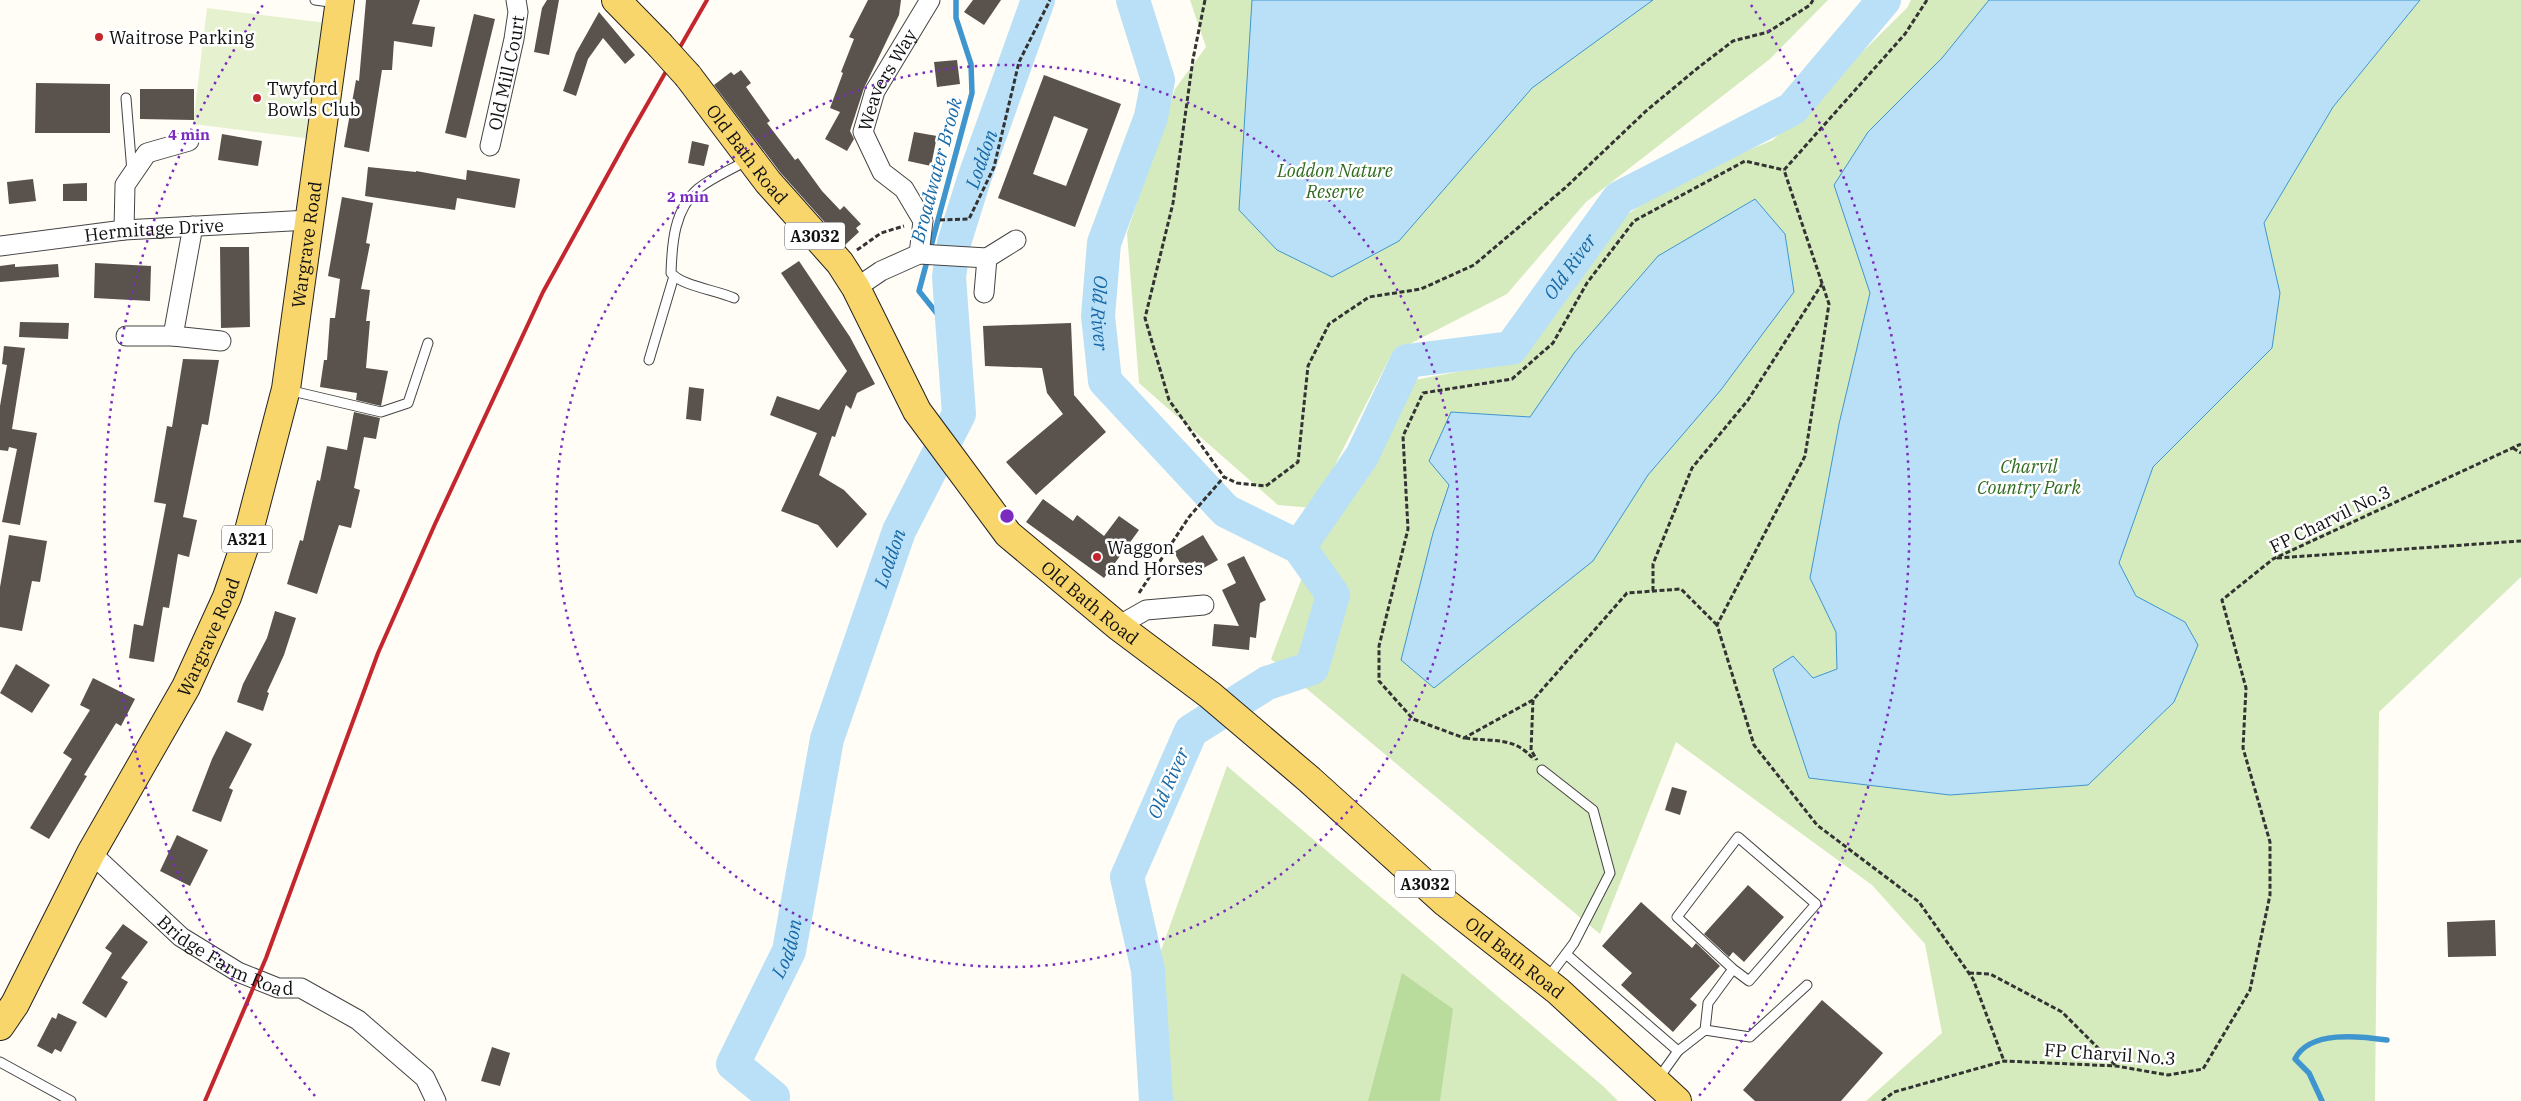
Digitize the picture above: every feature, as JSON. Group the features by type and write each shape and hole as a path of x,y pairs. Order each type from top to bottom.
{"main road":[{"name":"Old Bath Road","path":"616,0 688,76 768,182 840,263 856,288 917,411 1008,534 1118,626 1210,695 1310,780 1446,903 1545,981 1677,1101"},
{"name":"Wargrave Road","path":"0,1026 15,1004 91,853 186,688 227,597 246,542 286,389 309,220 331,1"}],"street":[{"name":"Old Mill Court","path":"490,146 514,39 518,12 516,0"},
{"name":"Weavers Way","path":"921,254 923,221 904,189 882,172 863,132 875,91 930,0"},
{"path":"124,230 125,185 147,153 189,142"},
{"name":"Hermitage Drive","path":"0,246 124,230 309,220"},
{"path":"173,336 193,226"},
{"path":"856,288 881,271 921,254 980,257 1016,240"},
{"path":"980,257 984,293"},
{"path":"126,336 173,336 221,341"},
{"path":"1118,626 1146,610 1204,606"},
{"name":"Bridge Farm Road","path":"91,853 181,937 238,972 278,988 301,988 358,1020 425,1078 436,1101"}],"lane":[{"path":"126,98 132,175"},
{"path":"734,298 716,290 677,280 671,273 671,252 678,215 698,188 751,158"},
{"path":"649,360 674,276"},
{"path":"286,389 381,412 408,403 428,343"},
{"path":"1542,770 1593,810 1610,873 1574,943 1545,981"},
{"path":"1738,837 1816,904 1748,981 1733,969 1677,917 1738,837"},
{"path":"1566,954 1678,1051"},
{"path":"1656,1081 1678,1051 1705,1030 1708,1003 1733,969"},
{"path":"1705,1030 1750,1037 1807,985"},
{"path":"0,1062 71,1101"}],"path":[{"path":"932,221 969,219 994,167 1019,62 1050,0"},
{"path":"1205,0 1193,59 1173,203 1145,318 1169,400 1224,477 1237,484 1266,486 1298,462 1308,366 1329,324 1369,297 1421,289 1474,265 1565,188 1646,111 1733,41 1768,32 1810,5 1814,0"},
{"path":"1784,170 1905,34 1927,0"},
{"path":"1542,770 1527,751 1512,742 1464,738 1413,719 1379,681 1379,646 1408,529 1403,436 1423,393 1512,379 1553,343 1587,283 1634,221 1745,161 1784,170"},
{"path":"1717,625 1805,456 1829,304 1784,170"},
{"path":"840,263 881,233 906,226"},
{"path":"1653,591 1653,564 1692,468 1748,400 1822,283"},
{"name":"FP Charvil No.3","path":"1882,1101 1894,1092 2004,1061 2116,1066 2168,1075 2203,1069 2250,990 2270,895 2270,842 2243,748 2246,688 2222,600 2274,559 2521,444"},
{"path":"2513,448 2521,454"},
{"path":"1138,595 1189,517 1224,477"},
{"path":"2274,559 2521,541"},
{"path":"1464,738 1533,700 1627,593 1681,590 1717,625 1754,745 1816,825 1918,902 1969,973 2004,1061"},
{"path":"1533,700 1532,750 1542,770"},
{"path":"1969,973 1990,974 2062,1012 2116,1066"}],"green space":[{"name":"Loddon Nature Reserve","path":"1190,0 1828,0 1770,59 1586,202 1507,294 1392,353 1313,508 1278,505 1139,383 1127,233 1175,89 1206,47"},
{"name":"Charvil Country Park","path":"1911,0 2521,0 2521,577 2379,712 2375,1101 1866,1101 1942,1033 1925,944 1872,885 1676,742 1600,934 1271,659 1314,546 1373,469 1409,381 1515,361 1616,222 1682,178 1773,140 1907,8"},
{"name":"Twyford Bowls Club","path":"207,8 327,23 312,139 193,124"},
{"path":"1227,766 1603,1086 1618,1101 1151,1101 1158,959"},
{"path":"1402,973 1453,1009 1440,1101 1368,1101"}],"water":[{"path":"1252,0 1653,0 1532,88 1399,241 1332,277 1277,250 1239,210"},
{"name":"Charvil Country Park","path":"1989,0 2420,0 2333,107 2264,223 2280,293 2272,348 2153,467 2119,563 2136,596 2185,622 2198,645 2174,702 2088,785 1950,795 1809,778 1773,669 1793,656 1813,678 1837,669 1836,632 1810,578 1839,424 1870,293 1834,185 1868,132 1942,58"},
{"path":"1755,199 1785,234 1794,292 1720,391 1648,475 1593,561 1434,688 1401,660 1433,533 1449,485 1429,461 1451,412 1530,417 1574,353 1658,256"}],"building":[{"path":"366,0 420,0 412,24 435,27 432,47 394,41 392,70 382,70 369,152 344,147 356,80 359,81"},
{"path":"547,0 559,0 549,55 534,52 542,8"},
{"path":"868,0 901,0 899,15 864,88 850,131 854,139 847,151 825,139 840,112 830,108 854,39 849,37"},
{"path":"973,0 1001,0 984,25 964,12"},
{"path":"599,12 635,55 625,64 603,38 588,59 576,96 563,91 576,53"},
{"path":"474,14 495,19 466,138 445,133"},
{"path":"957,60 960,84 937,87 934,62"},
{"path":"741,70 751,83 746,87 770,121 767,123 795,160 798,158 822,191 840,210 844,206 861,224 856,228 859,232 845,245 780,172 714,85 731,72 734,75"},
{"path":"1044,75 1121,104 1075,227 998,198","holes":["1054,116 1088,129 1066,186 1033,174"]},
{"path":"36,83 110,84 110,133 35,133"},
{"path":"140,89 194,89 194,120 140,119"},
{"path":"914,132 937,136 931,166 908,161"},
{"path":"222,134 262,141 258,166 218,160"},
{"path":"692,141 709,145 704,166 688,163"},
{"path":"368,167 416,171 466,180 467,170 520,179 515,208 457,198 455,210 365,196"},
{"path":"33,179 36,201 9,204 7,182"},
{"path":"87,183 87,201 63,201 63,184"},
{"path":"342,197 373,203 366,243 370,244 361,289 370,290 366,321 370,321 366,368 388,371 381,406 356,400 357,393 320,387 324,360 327,360 330,318 335,318 340,279 328,276"},
{"path":"220,247 249,247 250,327 221,328"},
{"path":"799,261 850,337 875,384 857,393 851,409 846,405 835,437 832,436 819,475 844,490 867,514 837,548 818,525 781,511 817,433 770,415 777,396 819,410 847,371 781,273"},
{"path":"95,263 151,266 150,301 94,298"},
{"path":"15,264 15,267 58,264 59,277 0,282 0,266"},
{"path":"20,322 69,323 68,339 19,337"},
{"path":"1071,323 1074,395 1106,432 1036,495 1006,462 1063,414 1047,393 1042,368 985,366 983,326"},
{"path":"4,346 25,348 12,429 37,433 20,525 2,522 17,449 9,447 8,451 0,450 0,406 7,365 2,364"},
{"path":"183,359 219,360 208,425 202,424 183,517 197,520 189,557 178,554 169,608 163,607 154,662 129,658 134,624 143,626 166,504 154,502 167,426 172,427"},
{"path":"689,387 704,389 701,421 686,419"},
{"path":"354,412 380,418 376,439 364,437 354,488 360,490 351,528 339,525 317,594 287,584 300,540 303,541 317,480 320,481 327,446 347,450"},
{"name":"Waggon and Horses","path":"1043,499 1073,521 1077,515 1104,536 1119,516 1139,530 1104,578 1026,522"},
{"path":"9,535 47,541 40,582 32,581 22,631 0,627 0,587"},
{"path":"1203,535 1218,560 1200,570 1195,561 1183,568 1174,552"},
{"path":"1244,556 1266,600 1260,603 1256,638 1250,637 1249,650 1212,646 1214,624 1239,626 1222,590 1236,583 1227,564"},
{"path":"275,611 296,618 284,655 267,692 269,693 263,711 237,702 243,684 267,638"},
{"path":"16,664 50,685 32,713 0,693"},
{"path":"93,678 135,699 121,726 116,723 84,775 87,776 49,839 30,828 72,759 63,753 90,710 80,705"},
{"path":"226,731 252,744 229,788 233,790 221,822 192,811 212,759"},
{"path":"1672,787 1687,791 1680,815 1665,810"},
{"path":"177,835 208,850 190,886 160,871"},
{"path":"1748,885 1784,917 1744,962 1733,952 1729,957 1704,934"},
{"path":"1641,902 1692,948 1696,943 1720,966 1690,999 1697,1005 1673,1032 1621,985 1632,973 1602,946"},
{"path":"2495,920 2496,956 2448,957 2447,922"},
{"path":"123,924 148,942 121,978 128,982 106,1018 82,1003 112,953 105,948"},
{"path":"1822,1000 1883,1053 1841,1101 1755,1101 1743,1090"},
{"path":"58,1013 77,1022 61,1052 55,1049 52,1054 37,1046 52,1017 56,1019"},
{"path":"492,1047 510,1053 500,1086 481,1081"}],"waterway":[{"name":"Broadwater Brook","path":"955,336 919,291 972,93 971,64 956,18 956,0"},
{"name":"Loddon","path":"772,1101 773,1097 733,1064 789,951 827,739 899,531 959,414 949,277 954,243 974,179 1038,0"},
{"name":"Old River","path":"1133,0 1158,80 1151,117 1104,243 1098,316 1105,381 1226,511 1299,547 1333,595 1312,668 1267,683 1191,731 1127,877 1148,970 1156,1101"},
{"name":"Old River","path":"1299,547 1362,456 1407,361 1511,348 1619,198 1792,109 1884,0"},
{"path":"2322,1101 2309,1073 2295,1059 2302,1050 2311,1043 2336,1037 2363,1037 2387,1040"}],"railway":[{"path":"205,1101 266,958 378,653 435,524 543,292 707,0"}],"place":[{"name":"Waitrose Parking","path":"99,37"},
{"name":"Twyford Bowls Club","path":"257,98"},
{"name":"Waggon and Horses","path":"1097,557"}]}
